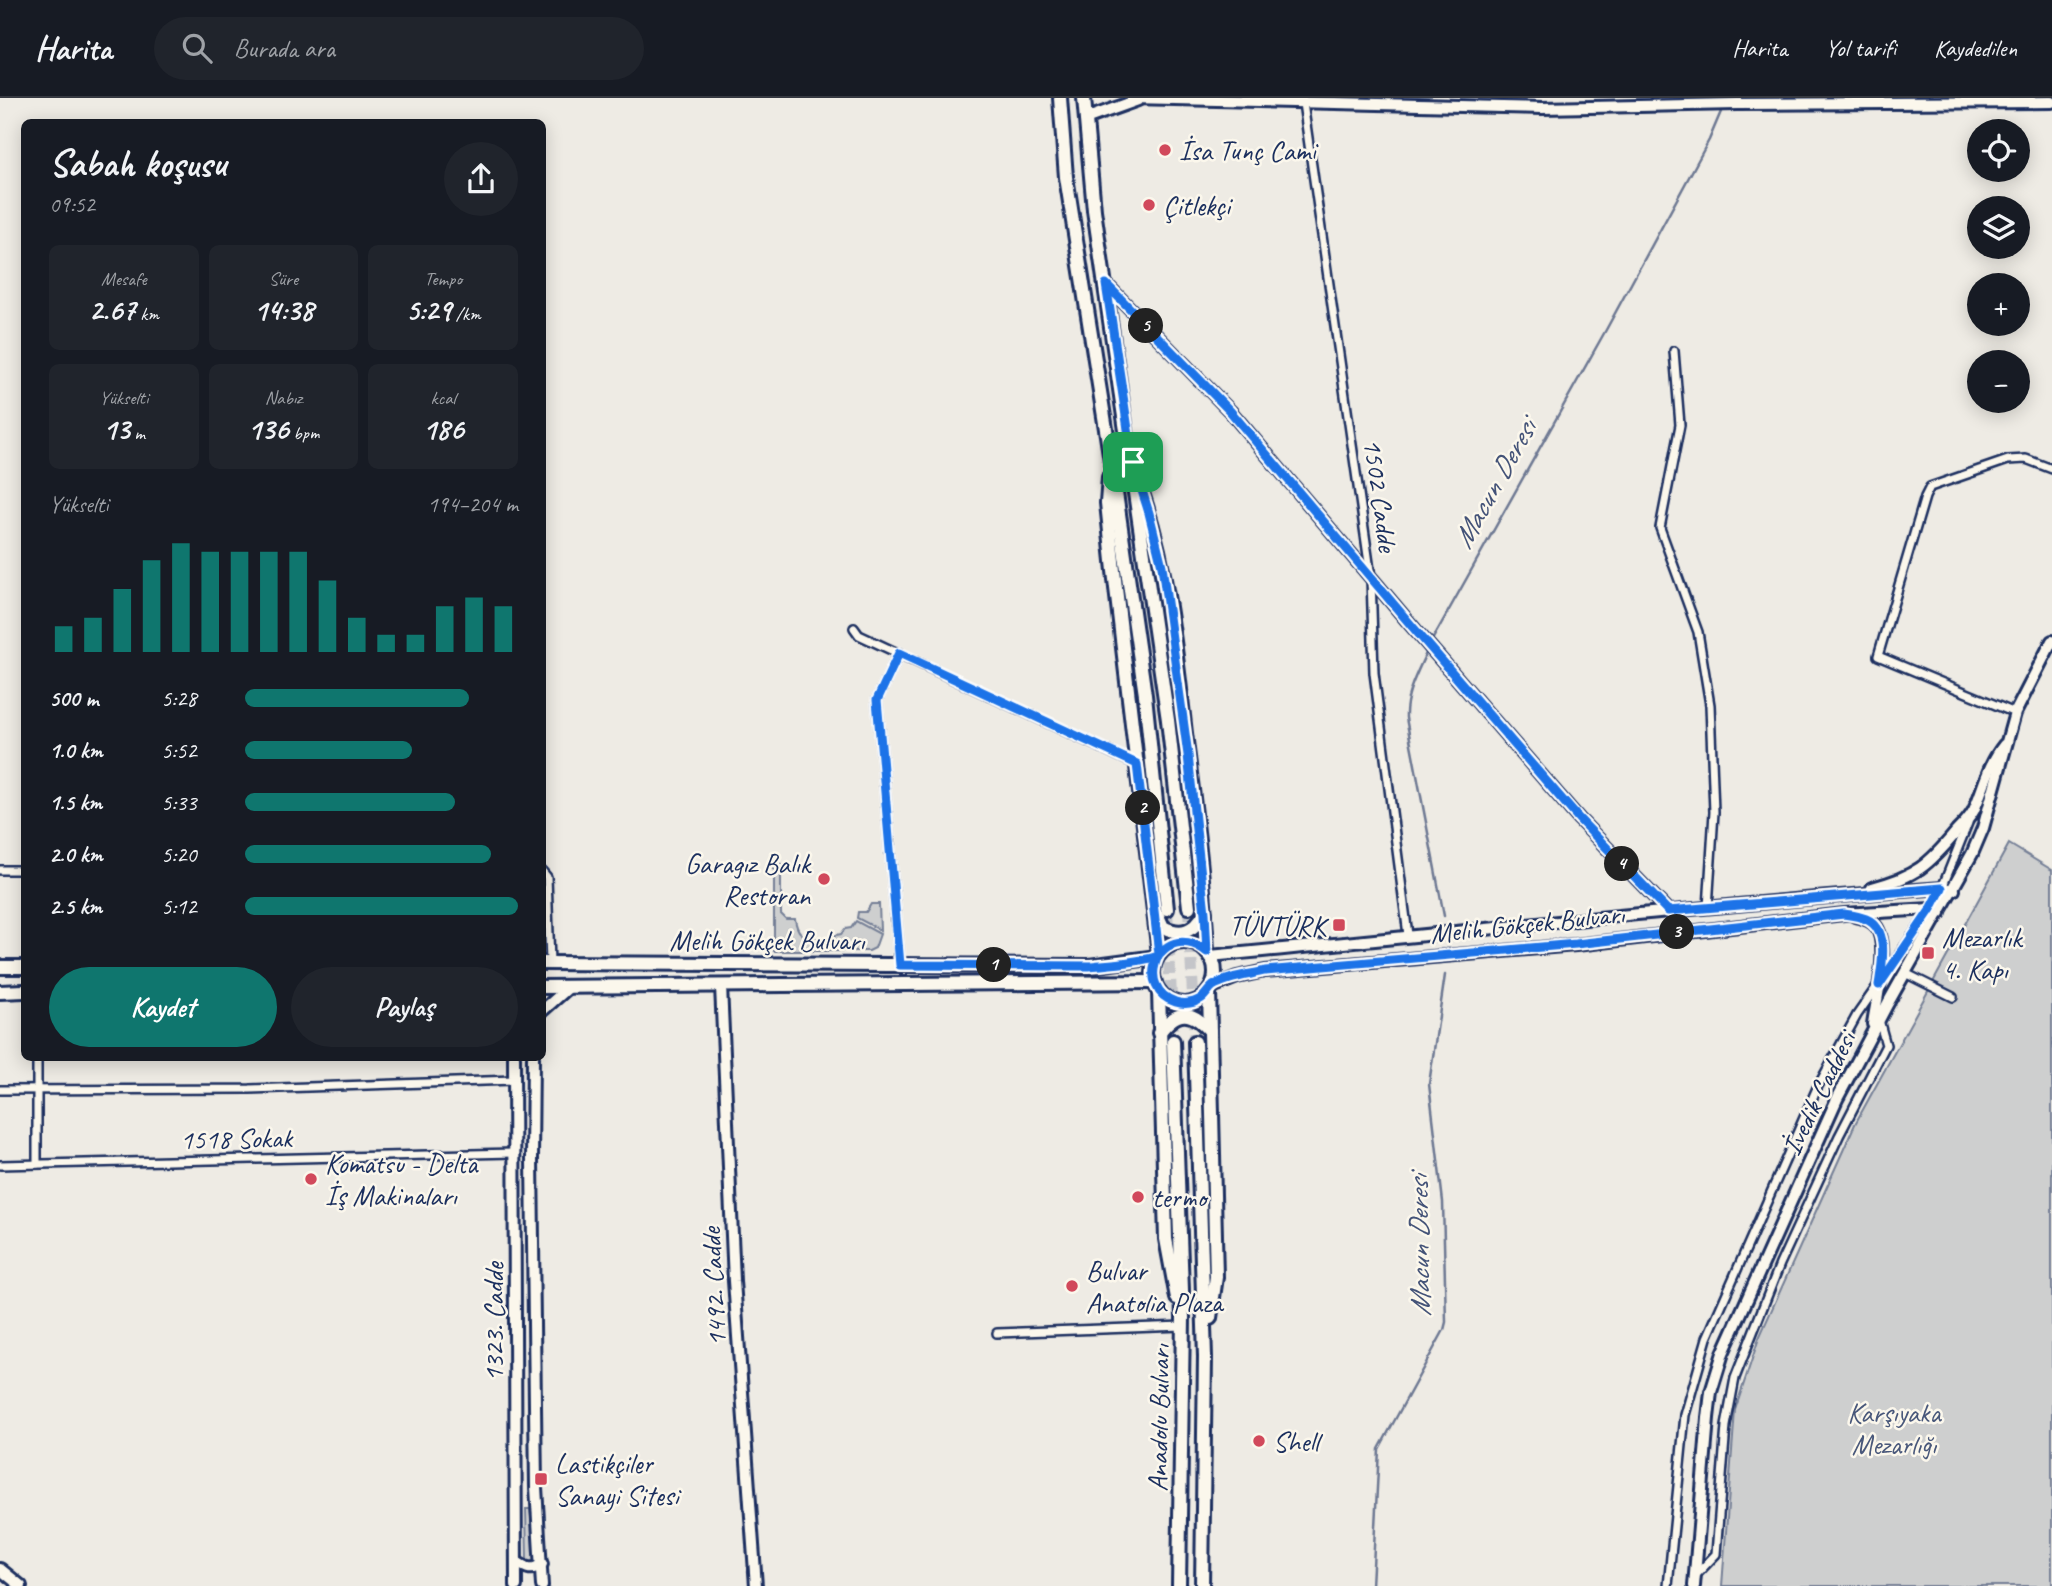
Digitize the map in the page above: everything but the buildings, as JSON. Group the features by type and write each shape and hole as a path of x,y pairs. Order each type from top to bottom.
{"main road":[{"path":"1060,98 1066,177 1110,452 1148,721 1163,927 1181,933 1192,930 1205,913"},
{"path":"1084,98 1094,210 1133,462 1168,720 1189,908"},
{"path":"1110,452 1107,503 1137,764 1161,909 1158,956 1154,965 1166,1239 1184,1322"},
{"path":"1133,462 1162,566 1182,706 1209,954 1215,976 1210,989 1210,1031 1216,1277 1205,1357"},
{"path":"1158,956 1174,944 1183,942 1192,943 1209,954"},
{"name":"Melih Gökçek Bulvarı","path":"546,963 1089,966 1158,956"},
{"path":"0,967 21,967"},
{"name":"Melih Gökçek Bulvarı","path":"546,987 1157,987"},
{"path":"1157,987 1175,1002 1184,1003 1194,1002 1210,989"},
{"path":"0,992 21,991"},
{"path":"1159,1033 1177,1015 1189,1014 1200,1019 1210,1031"},
{"name":"Anadolu Bulvarı","path":"1173,1041 1184,1322 1179,1586"},
{"name":"Anadolu Bulvarı","path":"1195,1042 1205,1357 1202,1586"}],"street":[{"path":"1085,119 1135,99 1303,103 1737,104 2050,101"},
{"name":"1502 Cadde","path":"1303,103 1371,577 1374,673 1408,935"},
{"path":"1106,284 1230,411 1579,819 1668,911"},
{"path":"1674,351 1680,425 1660,528 1698,632 1710,705 1714,812 1708,908"},
{"path":"2015,713 1878,656 1930,487 2008,460 2026,459 2052,469"},
{"path":"854,628 859,635 1137,764"},
{"name":"İvedik Caddesi","path":"1695,1581 1707,1418 1717,1370 1734,1325 1837,1099 1936,911 1954,890 1983,828 2015,713 2052,641"},
{"path":"899,653 877,700 900,965"},
{"path":"1668,1586 1685,1415 1707,1338 1816,1088 1857,1015 1936,911 1942,888 1993,759 2007,740"},
{"path":"1845,895 1894,882 1921,870 1973,812"},
{"path":"0,870 21,870"},
{"path":"546,876 546,963"},
{"name":"Melih Gökçek Bulvarı","path":"1209,954 1845,895 1942,888 1954,890"},
{"name":"Melih Gökçek Bulvarı","path":"1210,989 1237,977 1265,971 1576,944 1844,914 1936,911"},
{"path":"1844,914 1867,919 1876,926 1881,939 1883,958 1871,1034"},
{"name":"Melih Gökçek Bulvarı","path":"1408,935 1409,959"},
{"path":"1905,973 1953,997"},
{"name":"1492. Cadde","path":"721,986 734,1280 756,1586"},
{"path":"546,1007 568,988"},
{"path":"1695,1581 1716,1553 1726,1426 1735,1378 1780,1264 1839,1136 1886,1045 1879,1020"},
{"path":"37,1061 37,1164"},
{"name":"1323. Cadde","path":"513,1061 516,1586"},
{"path":"533,1061 536,1498 542,1586"},
{"path":"0,1090 250,1089 514,1080"},
{"name":"1518 Sokak","path":"0,1165 514,1153"},
{"path":"997,1333 1184,1322"},
{"path":"516,1498 536,1498"},
{"path":"517,1562 526,1569 534,1569 542,1564"},
{"path":"0,1569 22,1586"}],"green space":[{"name":"Karşıyaka Mezarlığı","path":"2009,844 2052,870 2052,1586 1722,1586 1735,1410 1759,1338 1855,1124"},
{"path":"774,864 781,864 781,914 786,919 795,919 801,933 816,938 817,942 830,942 831,936 851,928 856,921 880,934 875,948 869,951 774,951"},
{"path":"871,904 879,904 880,930 857,918 858,912 866,912"},
{"path":"526,1509 530,1509 537,1562 535,1565 527,1561"}],"waterway":[{"name":"Macun Deresi","path":"1431,642 1607,328 1709,140 1723,107"},
{"name":"Macun Deresi","path":"1427,651 1410,692 1406,718 1444,916"},
{"name":"Macun Deresi","path":"1372,1586 1379,1449 1446,1322 1443,1202 1429,1084 1445,975"}],"tunnel":[{"path":"1189,907 1195,1042"},
{"path":"1167,909 1173,1041"}],"place":[{"name":"İsa Tunç Cami","path":"1165,150"},
{"name":"Çitlekçi","path":"1149,205"},
{"name":"Garagız Balık Restoran","path":"824,879"},
{"name":"TÜVTÜRK","path":"1339,925"},
{"name":"Mezarlık 4. Kapı","path":"1928,953"},
{"name":"Komatsu - Delta İş Makinaları","path":"311,1179"},
{"name":"termo","path":"1138,1197"},
{"name":"Bulvar Anatolia Plaza","path":"1072,1286"},
{"name":"Shell","path":"1259,1441"},
{"name":"Lastikçiler Sanayi Sitesi","path":"541,1479"}],"route":[{"path":"1133,462 1106,284 1230,411 1579,819 1668,911 1942,888 1931,909 1879,985 1883,958 1881,939 1876,926 1867,919 1844,914 1576,944 1265,971 1212,986 1202,998 1194,1002 1175,1002 1159,991 1153,974 1154,965 1157,957 1159,954 1137,764 899,653 877,700 900,965 1089,966 1157,957 1166,948 1183,942 1192,943 1207,952 1181,694 1162,566 1133,462"}]}
